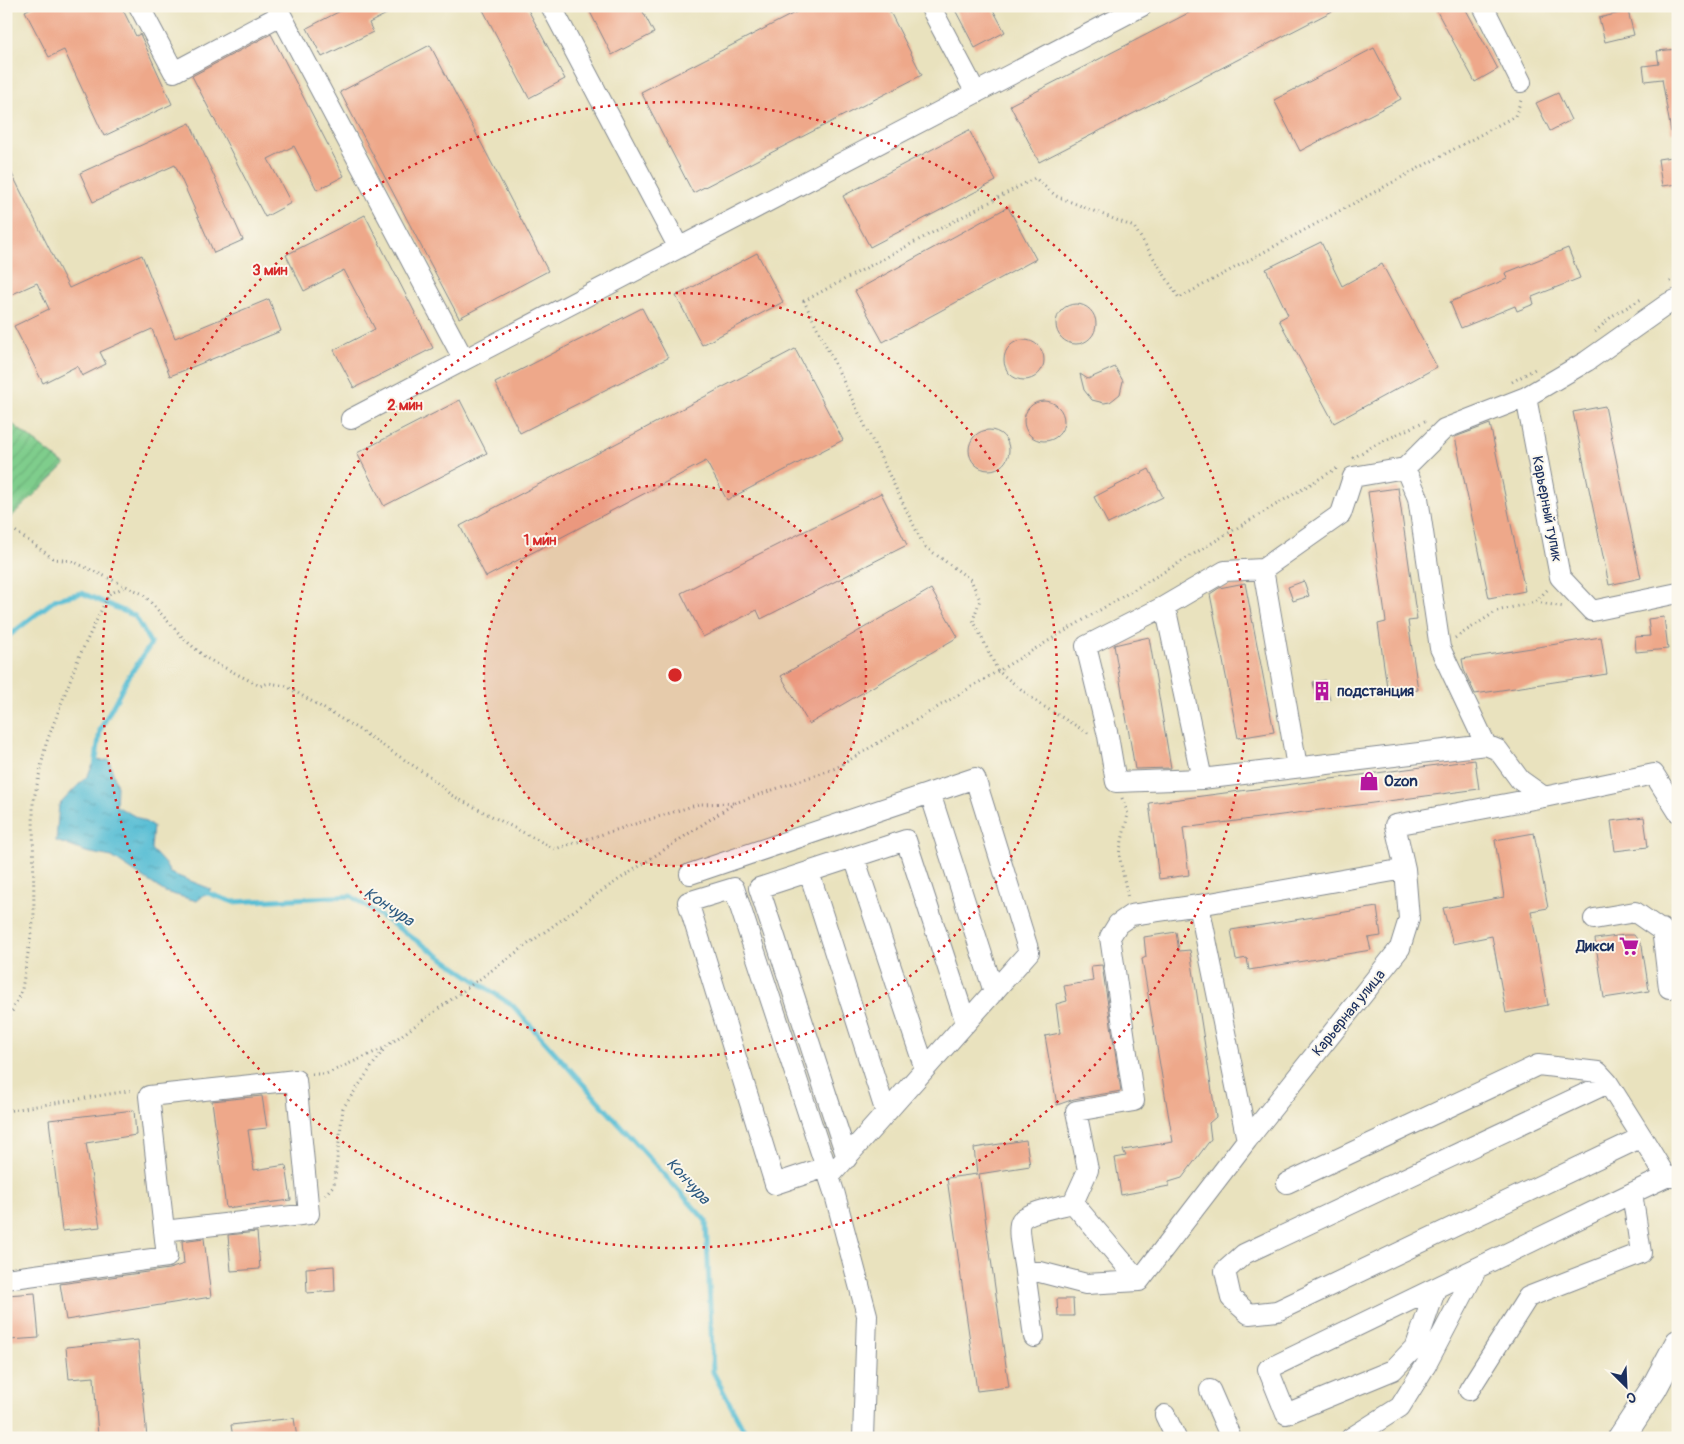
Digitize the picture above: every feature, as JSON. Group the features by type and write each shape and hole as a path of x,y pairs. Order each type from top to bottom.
{"main road":[{"path":"1621,1438 1654,1388 1678,1343"}],"lane":[{"path":"139,6 174,72 280,15 464,360"},
{"path":"551,6 679,248"},
{"path":"930,6 976,93"},
{"path":"351,419 1142,6"},
{"path":"1483,6 1523,85"},
{"path":"1678,299 1669,302 1587,361 1526,398 1444,429 1405,468 1353,477 1341,514 1263,569 1225,571 1165,606 1086,646 1108,736 1116,782 1202,779 1486,745 1498,750 1520,780 1544,797 1654,774 1678,812"},
{"name":"Карьерный тупик","path":"1526,398 1560,577 1592,611 1678,593"},
{"path":"1405,468 1418,498 1440,648 1486,745"},
{"path":"1263,569 1297,767"},
{"path":"1165,606 1202,779"},
{"path":"690,874 975,778 1029,952 847,1158 828,1172 775,1184 688,902 734,888 828,1172 867,1315 863,1438"},
{"path":"930,793 994,992"},
{"name":"Карьерная улица","path":"1140,1280 1247,1140 1400,948 1409,919 1405,869 1395,825 1544,797"},
{"path":"847,1158 759,888 906,840 966,1023"},
{"path":"854,857 926,1069"},
{"path":"1073,1203 1088,1170 1076,1111 1134,1100 1110,937 1118,924 1131,915 1405,869"},
{"path":"809,872 886,1113"},
{"path":"1199,905 1247,1140"},
{"path":"1594,919 1635,912 1662,929 1678,942"},
{"path":"1662,929 1670,988"},
{"path":"1287,1183 1538,1065 1598,1072 1608,1083 1642,1137 1672,1177 1632,1193 1268,1369 1286,1414 1392,1370 1416,1346 1436,1288"},
{"path":"6,1279 167,1257 164,1231 149,1096 296,1080 309,1214 164,1231"},
{"path":"1608,1083 1244,1254 1226,1271 1231,1298 1249,1314 1277,1311 1642,1137"},
{"path":"1469,1390 1528,1297 1641,1254 1632,1193"},
{"path":"1034,1337 1019,1226 1022,1219 1028,1215 1073,1203"},
{"path":"1073,1203 1140,1280"},
{"path":"1351,1438 1400,1407 1426,1365 1477,1268"},
{"path":"1025,1272 1040,1272 1086,1284 1140,1280"},
{"path":"1210,1390 1231,1438"},
{"path":"1165,1415 1176,1438"}],"path":[{"path":"1092,740 1087,732 1041,705 998,671 973,620 980,600 971,580 924,546 804,301 1035,178 1056,196 1134,227 1179,298 1515,116 1523,85"},
{"path":"1661,287 1678,277"},
{"path":"1594,333 1612,316 1645,296"},
{"path":"1510,383 1544,364"},
{"path":"1351,460 1375,445 1433,417"},
{"path":"334,1185 343,1108 384,1048 600,892 734,803 836,768 1342,465"},
{"path":"6,530 15,531 54,559 72,562 143,594 184,639 206,658 260,686 269,683 286,686 358,729 429,776 450,795 555,849 699,804 734,803"},
{"path":"1440,648 1497,611 1535,602 1560,577"},
{"path":"6,1025 22,990 34,917 34,803 46,744 78,659 109,594 127,586"},
{"path":"1116,782 1128,814 1119,854 1131,915"}],"green space":[{"path":"6,419 65,465 6,522"}],"water":[{"path":"109,760 117,786 116,806 153,826 151,849 165,864 170,873 211,889 197,901 165,892 112,857 86,852 56,841 59,805 88,775 95,761"}],"building":[{"path":"35,6 121,6 136,36 140,34 172,104 104,136 64,50 49,57 25,11"},
{"path":"350,6 402,6 369,23 373,32 322,57 307,28"},
{"path":"481,6 526,6 565,79 529,98"},
{"path":"587,6 640,6 654,33 612,55"},
{"path":"808,6 887,6 922,75 693,193 641,92"},
{"path":"953,6 991,6 1005,32 975,48"},
{"path":"1202,6 1342,6 1039,162 1010,105"},
{"path":"1434,6 1464,6 1498,69 1475,82"},
{"path":"1628,11 1634,35 1605,42 1599,18"},
{"path":"271,34 344,176 317,190 294,146 268,159 291,203 265,217 192,76"},
{"path":"430,45 548,271 459,318 340,92"},
{"path":"1374,48 1401,99 1300,151 1274,100"},
{"path":"1678,49 1678,132 1671,132 1662,79 1645,81 1643,66 1659,64 1657,51"},
{"path":"1558,93 1571,120 1550,131 1536,103"},
{"path":"190,123 243,240 214,253 175,165 93,202 80,173"},
{"path":"969,130 996,181 870,247 843,196"},
{"path":"1678,156 1678,184 1662,186 1658,159"},
{"path":"6,162 69,288 142,255 175,338 269,299 281,331 170,376 152,329 100,352 106,364 82,376 77,366 43,383 14,326 49,309 37,283 6,297"},
{"path":"1008,207 1036,259 883,342 855,291"},
{"path":"365,215 433,348 354,388 334,350 375,329 344,270 304,291 286,255"},
{"path":"1321,242 1342,286 1382,264 1437,367 1334,423 1279,320 1288,315 1266,269"},
{"path":"1568,248 1580,278 1532,297 1534,304 1517,311 1515,306 1461,328 1450,302 1507,279 1505,273"},
{"path":"757,253 783,302 702,345 676,296"},
{"path":"1072,304 1080,304 1087,307 1093,313 1096,324 1093,335 1087,341 1080,344 1072,344 1065,341 1059,335 1056,328 1056,320 1059,313 1065,307"},
{"path":"642,308 668,358 520,433 495,383"},
{"path":"1020,340 1028,340 1035,343 1041,349 1044,360 1041,371 1035,377 1028,380 1020,380 1013,377 1007,371 1004,364 1004,356 1007,349 1013,343"},
{"path":"795,349 843,440 727,500 706,461 486,577 460,526"},
{"path":"1115,367 1123,381 1120,394 1110,402 1104,403 1092,400 1084,390 1080,374 1088,379"},
{"path":"460,400 487,453 384,506 357,453"},
{"path":"1040,401 1048,401 1055,404 1061,410 1064,421 1061,432 1055,438 1048,441 1040,441 1033,438 1027,432 1024,425 1024,417 1027,410 1033,404"},
{"path":"1605,406 1641,578 1609,585 1573,412"},
{"path":"1490,424 1525,591 1489,598 1455,437"},
{"path":"985,430 993,430 1000,433 1006,439 1009,450 1006,461 1000,467 993,470 985,470 978,467 972,461 969,454 969,446 972,439 978,433"},
{"path":"1149,469 1163,497 1108,524 1094,497"},
{"path":"1398,488 1417,620 1408,621 1418,690 1388,694 1378,624 1386,622 1368,492"},
{"path":"881,493 907,545 761,619 757,610 703,637 681,593"},
{"path":"1304,581 1309,596 1293,601 1288,587"},
{"path":"1245,583 1274,732 1238,738 1210,594 1219,588"},
{"path":"931,589 958,637 809,724 781,676"},
{"path":"1664,617 1668,649 1636,652 1635,637 1650,636 1648,619"},
{"path":"1149,637 1171,768 1135,769 1114,645"},
{"path":"1601,637 1607,674 1475,694 1464,670 1462,659"},
{"name":"подстанция","path":"1325,680 1330,700 1317,703 1313,682"},
{"path":"1475,760 1479,789 1183,828 1189,875 1159,879 1149,803"},
{"path":"1644,817 1648,847 1615,851 1611,821"},
{"path":"1534,833 1548,908 1531,911 1548,1005 1506,1013 1492,936 1453,944 1443,908 1504,897 1495,840"},
{"path":"1377,907 1381,936 1368,938 1371,950 1249,970 1247,958 1236,960 1231,930"},
{"path":"1176,932 1179,951 1190,950 1216,1117 1209,1123 1211,1139 1182,1178 1169,1182 1169,1186 1121,1195 1115,1158 1126,1156 1123,1150 1173,1142 1142,959 1146,957 1144,937"},
{"path":"1634,935 1642,946 1649,991 1604,998 1595,939"},
{"path":"1102,965 1121,1091 1074,1099 1057,1105 1045,1036 1060,1033 1056,1004 1067,1001 1064,986 1093,981 1091,966"},
{"path":"262,1096 267,1128 248,1130 254,1170 286,1165 291,1200 226,1208 212,1101"},
{"path":"134,1110 136,1135 86,1143 100,1227 62,1231 49,1120"},
{"path":"1026,1140 1030,1166 979,1174 1009,1387 977,1391 947,1178 977,1174 974,1148"},
{"path":"257,1232 260,1269 231,1271 228,1235"},
{"path":"204,1238 211,1297 66,1320 60,1284 169,1269 184,1264 182,1241"},
{"path":"334,1266 335,1291 307,1293 306,1268"},
{"path":"35,1293 39,1338 9,1340 6,1295"},
{"path":"1057,1299 1073,1299 1074,1316 1058,1316"},
{"path":"138,1340 147,1438 98,1438 94,1377 69,1379 66,1347"},
{"path":"294,1418 297,1438 233,1438 231,1425"}],"waterway":[{"name":"Кончура","path":"6,638 56,599 82,593 135,616 151,644 129,676 100,730 95,767"},
{"name":"Кончура","path":"202,891 233,902 351,896 513,1006 706,1221 713,1372 748,1438"}],"place":[{"name":"подстанция","path":"1322,691"},
{"name":"Ozon","path":"1369,781"},
{"name":"Дикси","path":"1629,946"}]}
